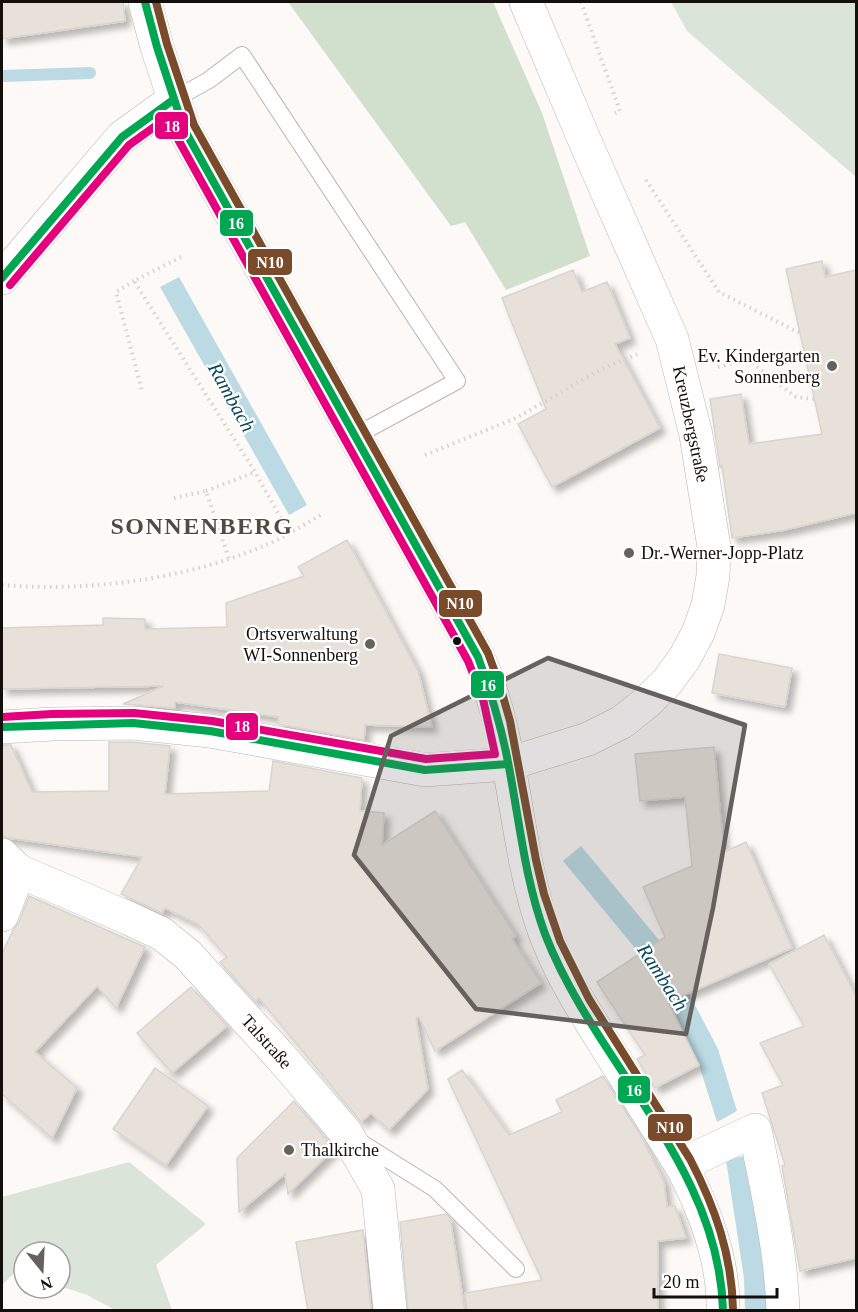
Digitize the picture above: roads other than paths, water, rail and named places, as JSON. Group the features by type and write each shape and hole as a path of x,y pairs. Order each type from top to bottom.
{"street":[{"path":"145,2 183,129 478,657 494,696 533,896 556,960 576,997 681,1165 706,1216 721,1274 723,1311"},
{"name":"Kreuzbergstraße","path":"2,727 133,723 210,731 425,770 508,764 588,739 622,722 667,682 698,633 708,605 713,576 714,547 696,435 672,339 526,2"},
{"path":"2,278 122,137 173,100"},
{"name":"Talstraße","path":"2,915 10,863 153,930 188,955 279,1054 346,1133 378,1189 390,1311"},
{"path":"681,1165 755,1130 768,1195 782,1287 783,1311"}],"lane":[{"path":"173,100 209,81 242,55 457,381 355,436"},
{"path":"346,1133 435,1189 516,1269"}],"water":[{"path":"179,277 307,505 289,515 160,287"},
{"path":"581,846 664,946 718,1049 737,1111 717,1122 699,1065 655,976 640,954 563,861"},
{"path":"753,1154 769,1310 745,1310 744,1278 726,1160"}],"waterway":[{"name":"Rambach","path":"2,76 90,73"}],"place":[{"name":"Ev. Kindergarten Sonnenberg","path":"832,366"},
{"name":"Dr.-Werner-Jopp-Platz","path":"629,553"},
{"name":"Ortsverwaltung WI-Sonnenberg","path":"370,644"},
{"name":"Thalkirche","path":"289,1150"}],"district":[{"name":"SONNENBERG","path":"202,526"}]}
